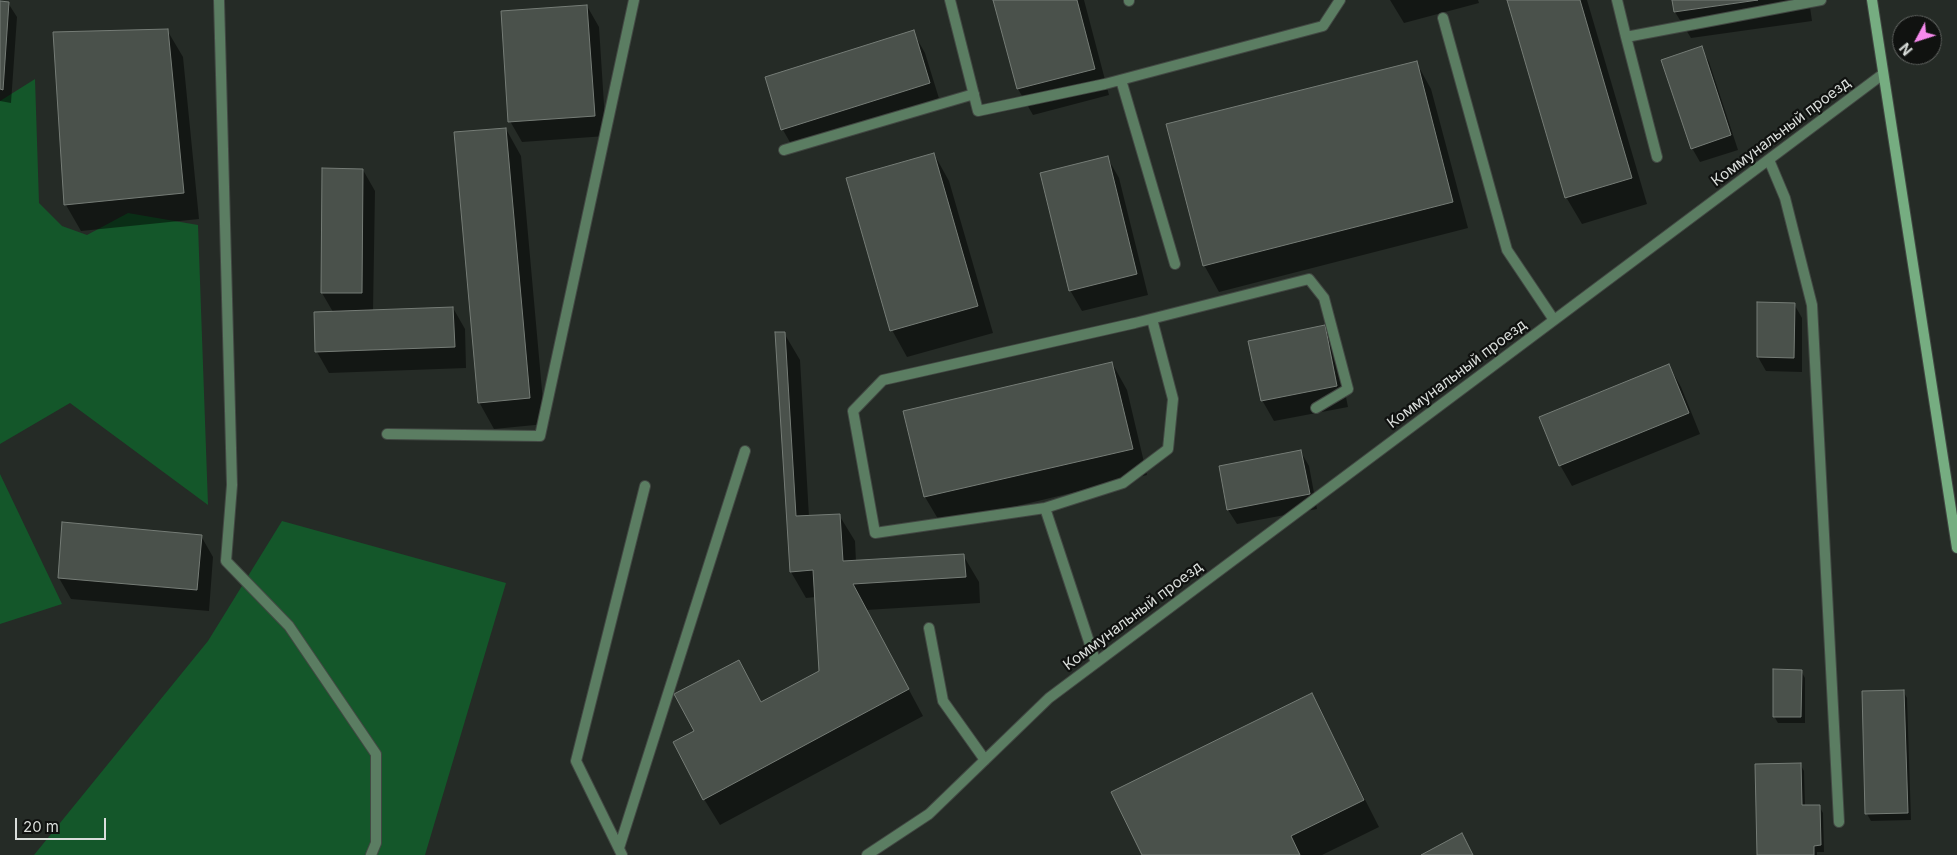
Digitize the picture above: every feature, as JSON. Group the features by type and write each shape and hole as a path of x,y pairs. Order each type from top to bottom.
{"street":[{"path":"1872,0 1957,548"}],"lane":[{"path":"219,0 232,485 226,561 289,626 376,754 376,843 372,855"},
{"path":"387,434 540,436 634,0"},
{"path":"950,0 978,111 1121,80 1323,26 1340,0"},
{"path":"1617,0 1658,157"},
{"path":"1626,37 1821,0"},
{"path":"1442,18 1507,250 1554,320"},
{"name":"Коммунальный проезд","path":"867,855 929,814 1049,698 1883,74"},
{"path":"1121,80 1175,264"},
{"path":"784,150 974,94"},
{"path":"1769,160 1786,198 1812,305 1839,822"},
{"path":"1152,319 1173,399 1168,449 1123,483 1045,508 876,533 853,412 883,380 1152,319 1309,279 1324,298 1348,389 1316,408"},
{"path":"620,852 746,451"},
{"path":"620,852 576,761 645,486"},
{"path":"1045,508 1096,663"},
{"path":"929,628 943,701 985,760"}],"green space":[{"path":"35,79 39,203 62,226 87,235 128,213 198,225 208,505 70,403 0,444 0,101"},
{"path":"0,474 62,604 0,624"},
{"path":"282,521 506,583 425,855 34,855 208,641"}],"building":[{"path":"993,0 1077,0 1095,69 1017,89"},
{"path":"1507,0 1580,0 1632,178 1565,198"},
{"path":"1672,0 1758,0 1674,12"},
{"path":"0,1 9,2 3,90 0,89"},
{"path":"587,5 595,116 508,122 501,11"},
{"path":"168,29 184,193 64,205 53,32"},
{"path":"914,30 930,83 781,130 765,77"},
{"path":"1702,46 1731,135 1691,149 1661,60"},
{"path":"1417,61 1453,202 1203,266 1166,124"},
{"path":"506,128 530,398 478,403 454,132"},
{"path":"934,153 978,306 890,331 846,178"},
{"path":"1108,156 1137,274 1069,291 1040,173"},
{"path":"322,168 363,169 362,293 321,293"},
{"path":"1757,302 1795,303 1794,358 1757,357"},
{"path":"453,307 455,347 315,352 314,312"},
{"path":"1325,325 1337,386 1261,401 1248,341"},
{"path":"775,332 785,332 796,516 840,514 843,561 964,554 966,577 853,584 909,689 703,800 673,742 694,731 674,694 739,660 761,702 819,671 813,570 790,572"},
{"path":"1112,362 1133,449 924,497 903,411"},
{"path":"1669,364 1689,413 1559,466 1539,417"},
{"path":"1301,450 1310,494 1227,510 1219,466"},
{"path":"62,522 202,535 197,590 58,578"},
{"path":"1773,669 1802,670 1801,717 1773,717"},
{"path":"1904,690 1908,813 1865,814 1862,691"},
{"path":"1312,693 1364,800 1291,836 1300,855 1142,855 1111,792"},
{"path":"1801,763 1802,805 1820,805 1821,845 1814,846 1814,855 1757,855 1755,764"},
{"path":"1462,833 1473,855 1421,855"}]}
